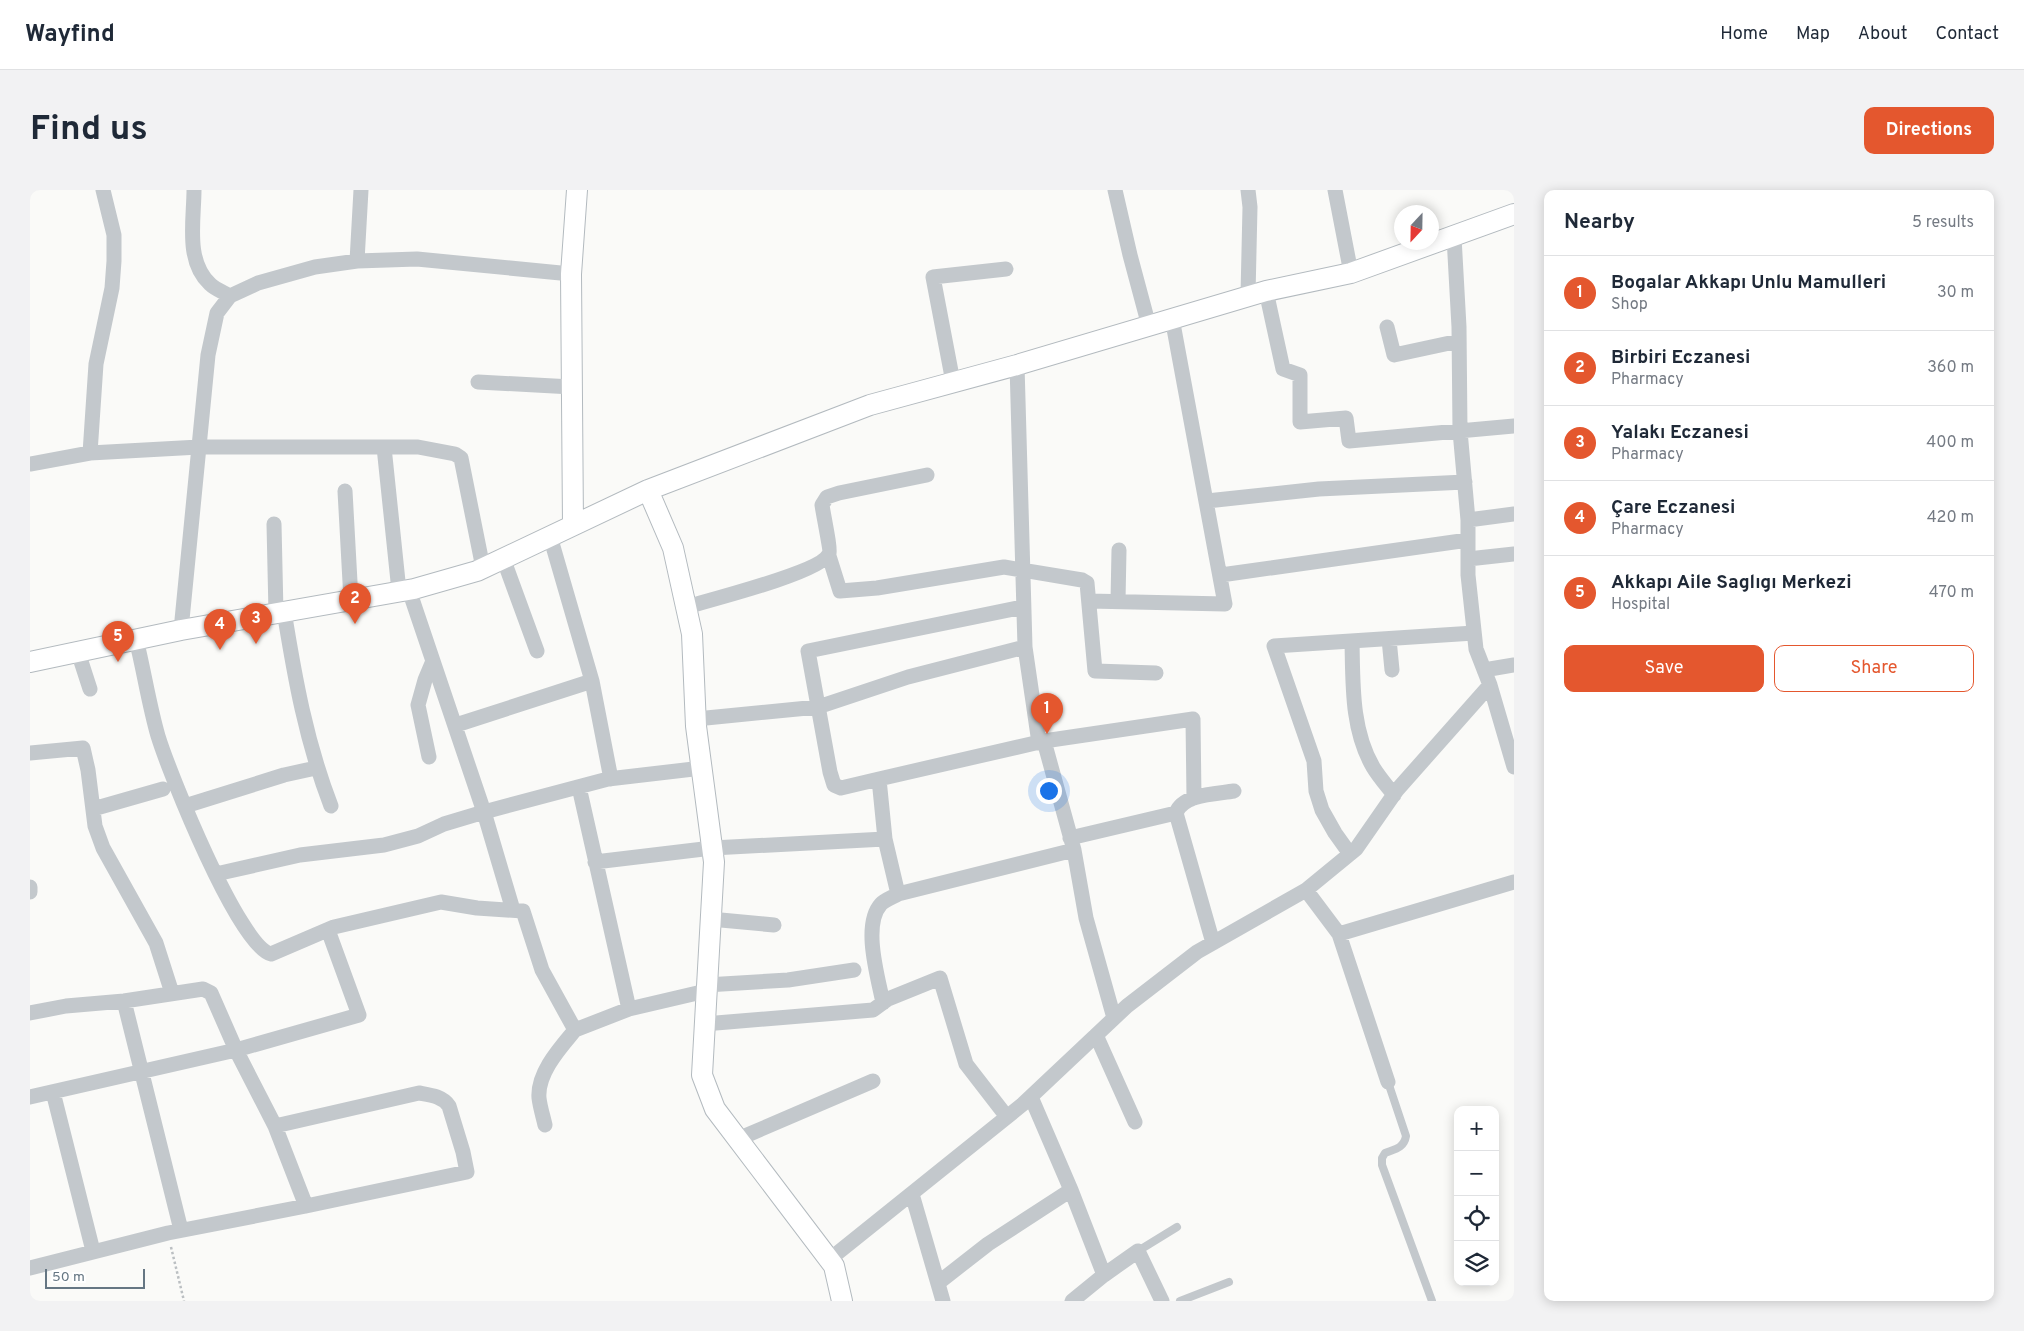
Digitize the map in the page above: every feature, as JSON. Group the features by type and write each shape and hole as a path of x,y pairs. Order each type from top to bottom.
{"main road":[{"path":"573,525 571,274 577,190"},
{"path":"30,662 181,630 404,590 483,568 648,490 870,405 1017,365 1257,293 1351,273 1514,214"},
{"path":"648,490 673,548 692,634 696,719 714,862 702,1074 715,1109 834,1266 842,1301"}],"street":[{"path":"90,453 96,364 112,288 114,261 114,235 103,190"},
{"path":"194,190 193,246 195,261 199,270 211,285 230,296"},
{"path":"357,261 361,190"},
{"path":"1116,190 1130,255 1149,326"},
{"path":"1248,190 1257,293 1283,369 1300,376 1300,422 1346,418 1349,441 1514,426"},
{"path":"1335,190 1351,273"},
{"path":"1454,237 1459,341 1460,432 1468,520 1468,575 1474,633 1476,649 1490,685 1514,767"},
{"path":"181,630 208,355 217,314 230,296 258,283 315,266 357,261 417,259 571,274"},
{"path":"954,382 933,277 1006,269"},
{"path":"1089,601 1225,604 1172,318"},
{"path":"1387,327 1394,355 1459,341"},
{"path":"1017,365 1025,647 1042,742 1072,844 1086,918 1114,1018"},
{"path":"478,382 572,387"},
{"path":"30,464 90,453 199,447 418,447 455,454 461,458 483,568"},
{"path":"384,447 404,590 433,661 456,725 513,910"},
{"path":"686,607 800,573 824,561 829,556 831,549 827,538 822,505 827,497 927,476"},
{"path":"1207,501 1318,489 1465,482"},
{"path":"344,491 351,600"},
{"path":"1468,520 1514,514"},
{"path":"274,524 280,612 316,768 331,806"},
{"path":"550,536 592,681 611,779"},
{"path":"1221,575 1468,540"},
{"path":"1118,601 1119,550"},
{"path":"1468,559 1514,554"},
{"path":"829,556 840,591 876,588 1004,567 1082,580 1087,583 1095,671 1156,673"},
{"path":"503,558 537,651"},
{"path":"1023,607 808,651 834,785 841,788 1042,742 1193,718 1194,798"},
{"path":"1350,854 1322,810 1316,791 1314,761 1274,646 1474,633"},
{"path":"1390,638 1392,670"},
{"path":"136,639 158,736 185,806 236,914 254,941 266,952 271,954 328,930 441,902 478,908 523,911 542,970 575,1030"},
{"path":"1352,641 1356,724 1373,767 1394,795"},
{"path":"696,719 818,707 908,677 1025,647"},
{"path":"78,652 90,689"},
{"path":"429,757 418,705 433,661"},
{"path":"1484,670 1514,665"},
{"path":"456,725 592,681"},
{"path":"830,1260 1031,1097 1127,1006 1197,952 1306,890 1356,849 1394,795 1490,685"},
{"path":"30,753 83,748 88,770 95,826 103,848 156,943 172,993"},
{"path":"185,806 284,775 316,768"},
{"path":"216,874 300,855 384,845 418,836 444,824 484,812 611,779 702,768"},
{"path":"879,779 886,838 898,894"},
{"path":"579,787 629,1009"},
{"path":"93,809 163,789"},
{"path":"1213,943 1176,813 1178,806 1186,800 1234,791"},
{"path":"882,1003 872,936 873,920 881,904 898,894 1176,813"},
{"path":"595,862 712,848 886,838"},
{"path":"1339,934 1514,882"},
{"path":"30,887 30,892"},
{"path":"1306,890 1339,934 1388,1082"},
{"path":"710,919 774,925"},
{"path":"30,1097 236,1050 359,1015 328,930"},
{"path":"545,1124 539,1098 539,1087 548,1065 575,1030 629,1009 706,988 788,980 854,970"},
{"path":"704,1024 873,1010 888,998 940,978 966,1064 1007,1117"},
{"path":"30,1013 66,1006 124,1001 203,989 211,993 236,1050 276,1126 306,1206"},
{"path":"124,1001 141,1072 174,1232"},
{"path":"1096,1035 1135,1122"},
{"path":"738,1139 873,1081"},
{"path":"53,1092 93,1251"},
{"path":"30,1268 174,1232 467,1172 449,1106 438,1097 419,1093 276,1126"},
{"path":"1031,1097 1071,1190 1104,1275"},
{"path":"938,1283 988,1244 1071,1190"},
{"path":"912,1194 943,1301"},
{"path":"1077,1299 1104,1275 1138,1251 1162,1301"}],"lane":[{"path":"1388,1082 1406,1136 1404,1143 1400,1147 1385,1153 1382,1158 1382,1165 1432,1301"},
{"path":"1138,1251 1177,1227"},
{"path":"1180,1301 1229,1282"}],"path":[{"path":"174,1232 184,1301"}],"place":[{"name":"Birbiri Eczanesi","path":"355,624"},
{"name":"Yalakı Eczanesi","path":"256,644"},
{"name":"Çare Eczanesi","path":"220,650"},
{"name":"Akkapı Aile Saglıgı Merkezi","path":"118,662"},
{"name":"Bogalar Akkapı Unlu Mamulleri","path":"1047,734"}]}
